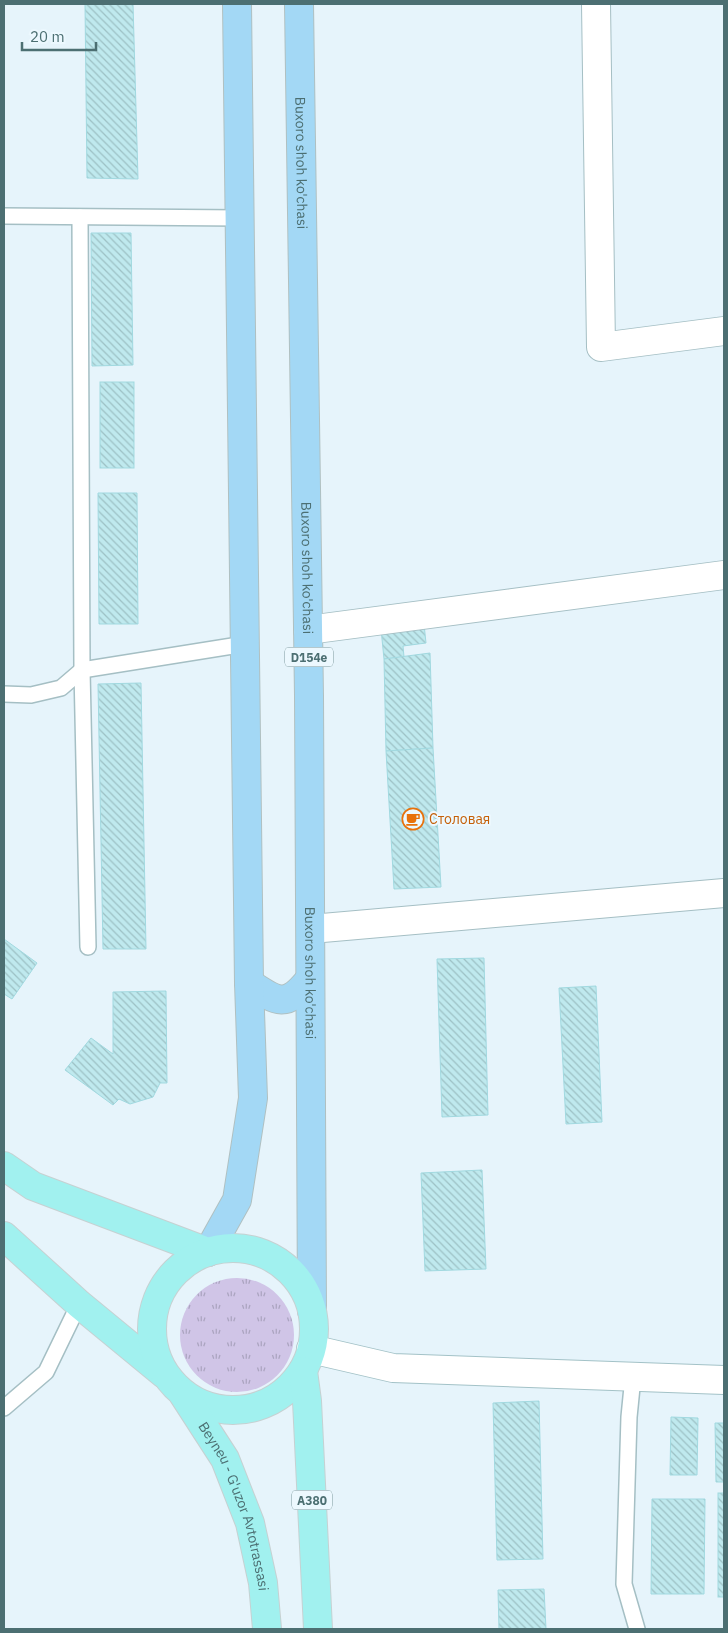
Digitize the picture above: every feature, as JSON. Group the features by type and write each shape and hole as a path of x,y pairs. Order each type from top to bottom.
{"highway":[{"name":"Beyneu - G'uzor Avtotrassasi","path":"4,1166 33,1186 208,1252"},
{"name":"Beyneu - G'uzor Avtotrassasi","path":"4,1236 79,1304 195,1401 210,1407 226,1410 262,1405 279,1396 293,1383 307,1360"},
{"name":"Beyneu - G'uzor Avtotrassasi","path":"267,1629 263,1583 250,1522 225,1459 158,1360 153,1342 152,1323 156,1304 164,1287 176,1272 191,1260 208,1252 227,1248 246,1249 264,1254 281,1264 295,1277 305,1293 312,1311 314,1330 307,1360 307,1401 318,1629"}],"main road":[{"path":"208,1252 237,1200 253,1098 249,983 237,4"},
{"name":"Buxoro shoh ko'chasi","path":"299,4 311,929 312,1311"},
{"path":"249,983 270,998 280,1000 294,995 310,979"}],"street":[{"path":"596,4 601,347 724,331"},
{"path":"308,630 724,575"},
{"path":"311,929 724,892"},
{"path":"307,1360 393,1368 724,1380"}],"lane":[{"path":"4,216 240,218"},
{"path":"80,217 82,670 88,947"},
{"path":"4,694 30,695 61,688 82,670 245,644"},
{"path":"4,1408 46,1372 79,1304"},
{"path":"633,1377 629,1417 624,1584 637,1629"}],"green space":[{"path":"237,1278 259,1282 277,1295 290,1313 294,1335 290,1357 277,1375 259,1388 237,1392 215,1388 197,1375 184,1357 180,1335 184,1313 197,1295 215,1282"}],"building":[{"path":"85,4 133,4 138,179 87,178"},
{"path":"91,233 131,233 133,365 92,366"},
{"path":"100,382 134,382 134,468 100,468"},
{"path":"98,493 137,493 138,624 99,624"},
{"path":"424,624 426,643 403,646 404,657 384,659 381,629"},
{"path":"430,653 433,748 386,751 384,659"},
{"path":"141,683 146,949 103,949 98,684"},
{"name":"Столовая","path":"433,748 441,887 394,889 386,751"},
{"path":"4,939 37,963 12,999 4,994"},
{"path":"484,958 488,1115 442,1117 437,959"},
{"path":"596,986 602,1122 566,1124 559,988"},
{"path":"166,991 167,1083 160,1083 153,1097 130,1104 119,1099 113,1105 65,1070 91,1038 113,1054 113,992"},
{"path":"482,1170 486,1269 425,1271 421,1173"},
{"path":"539,1401 543,1559 497,1560 493,1403"},
{"path":"671,1417 698,1418 697,1475 670,1475"},
{"path":"715,1423 724,1423 724,1482 716,1482"},
{"path":"718,1493 724,1493 724,1597 718,1597"},
{"path":"652,1499 705,1499 704,1594 651,1594"},
{"path":"544,1589 546,1629 499,1629 498,1590"}],"place":[{"name":"Столовая","path":"413,819"}]}
